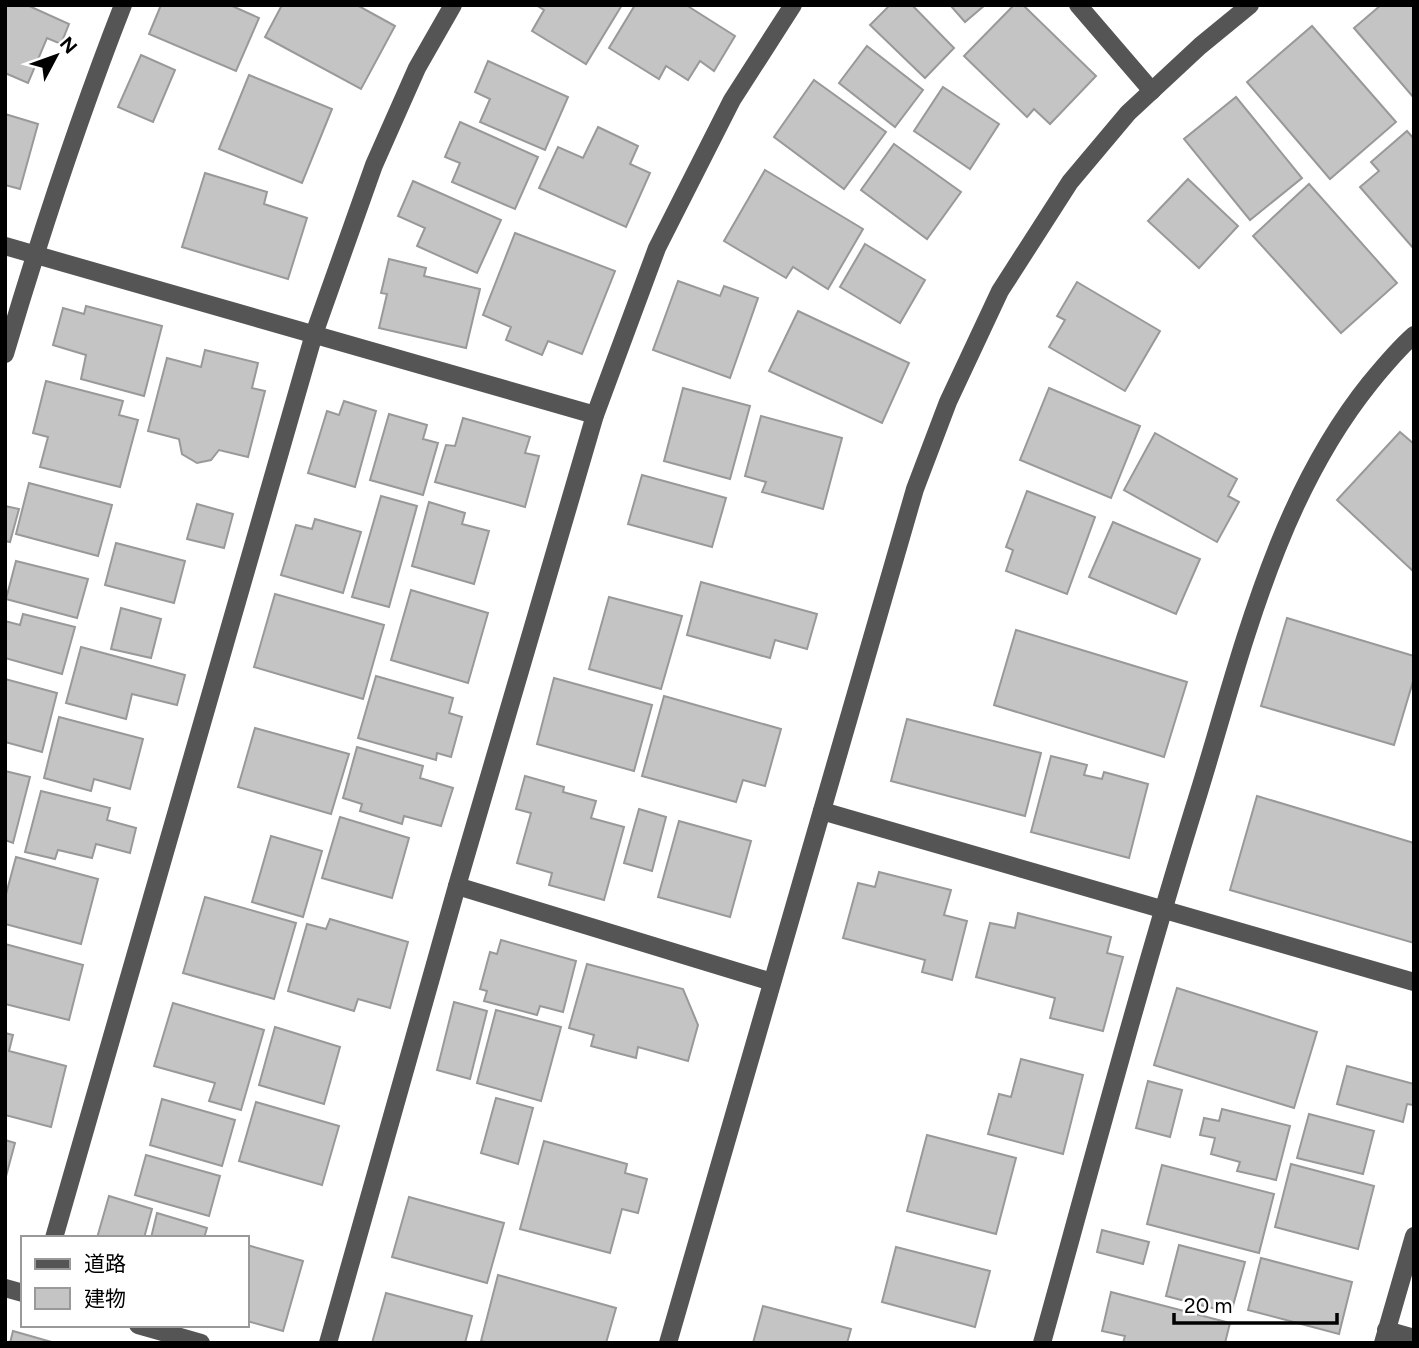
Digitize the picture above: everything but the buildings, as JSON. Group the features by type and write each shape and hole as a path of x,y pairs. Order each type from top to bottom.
{"street":[{"path":"5,354 34,254 85,103 123,5"},
{"path":"55,1236 314,334 374,165 417,68 453,5"},
{"path":"328,1343 457,886 595,415 657,248 732,100 793,5"},
{"path":"1078,5 1152,91"},
{"path":"668,1343 915,489 948,402 1000,291 1070,182 1128,113 1200,46 1250,5"},
{"path":"5,246 595,415"},
{"path":"1042,1343 1162,910 1267,572 1304,486 1345,414 1398,349 1414,335"},
{"path":"822,811 1414,982"},
{"path":"457,886 772,982"},
{"path":"1414,1236 1385,1336 1414,1338"},
{"path":"145,1327 201,1343"}]}
